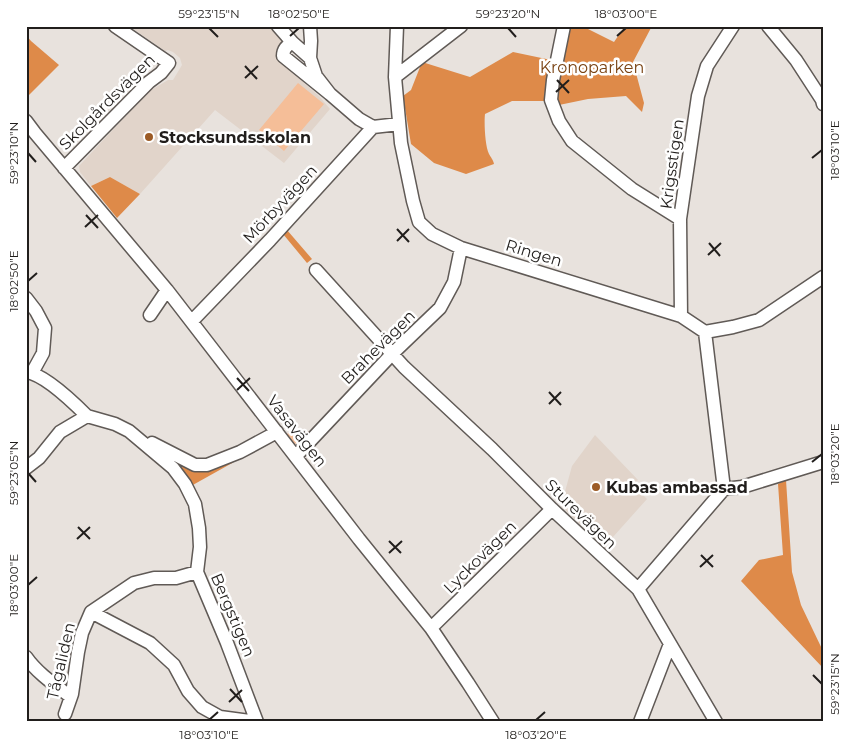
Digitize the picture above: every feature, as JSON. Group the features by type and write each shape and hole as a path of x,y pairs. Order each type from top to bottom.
{"street":[{"name":"Skolgårdsvägen","path":"64,168 169,63 116,26"},
{"path":"278,26 310,58"},
{"path":"310,26 310,58 316,76 330,94"},
{"name":"Ringen","path":"397,26 395,77 399,124 413,201 419,222 432,234 461,248 681,316 705,332"},
{"path":"395,77 461,26"},
{"path":"564,26 551,100 558,121 572,141 624,183 680,219"},
{"name":"Krigsstigen","path":"681,316 680,219 698,96 707,66 733,26"},
{"path":"768,26 796,60 823,104"},
{"path":"292,42 286,46 284,56 359,119 372,127 399,124"},
{"name":"Vasavägen","path":"26,121 192,321 359,539 431,628 492,722"},
{"name":"Mörbyvägen","path":"192,321 270,240 372,127"},
{"name":"Brahevägen","path":"296,456 392,354 440,308 454,282 461,248"},
{"name":"Sturevägen","path":"316,270 404,367 638,589 716,722"},
{"path":"724,489 705,332 759,320 823,277"},
{"path":"150,315 167,290"},
{"path":"26,298 45,328 43,353 29,372 52,385 87,416 60,432 39,458 26,468"},
{"name":"Bergstigen","path":"87,416 115,424 129,431 173,468 185,484 195,504 200,528 197,572 257,722"},
{"path":"129,431 195,465 207,466 240,452 277,432"},
{"path":"638,589 724,489 742,487 823,462"},
{"name":"Lyckovägen","path":"431,628 552,509"},
{"name":"Tågaliden","path":"65,714 71,698 82,633 91,612 134,583 154,578 176,578 197,572"},
{"path":"91,612 150,643 174,665 188,691 202,707 220,717 257,722"},
{"path":"640,722 670,644"},
{"path":"26,657 46,678 71,698"}],"shaded area":[{"name":"Stocksundsskolan","path":"129,26 274,26 287,40 277,54 306,80 304,83 330,109 284,163 215,110 140,194 110,177 91,186 80,172 79,166 148,92 168,80 173,80 182,65 180,58 173,52 165,51"},
{"path":"298,83 324,104 284,151 259,130"},
{"path":"314,431 302,442 294,444 284,434"},
{"path":"595,435 638,480 633,485 647,499 605,548 561,506 572,466"}],"green space":[{"name":"Kronoparken","path":"566,26 582,26 614,42 625,26 652,26 633,62 644,103 642,112 626,96 588,99 559,105 557,92"},
{"path":"26,35 59,65 27,97 26,94"},
{"path":"513,52 551,60 546,101 512,101 485,114 487,146 494,164 466,174 434,163 411,144 403,96 411,90 422,62 470,77"},
{"path":"110,177 140,194 117,218 91,186"},
{"path":"287,230 312,259 307,263 283,234"},
{"path":"166,457 202,472 234,462 191,486"},
{"path":"786,480 792,572 801,605 823,651 823,668 741,581 759,560 783,555 778,484"}],"place":[{"name":"Stocksundsskolan","path":"149,137"},
{"name":"Kubas ambassad","path":"596,487"}]}
